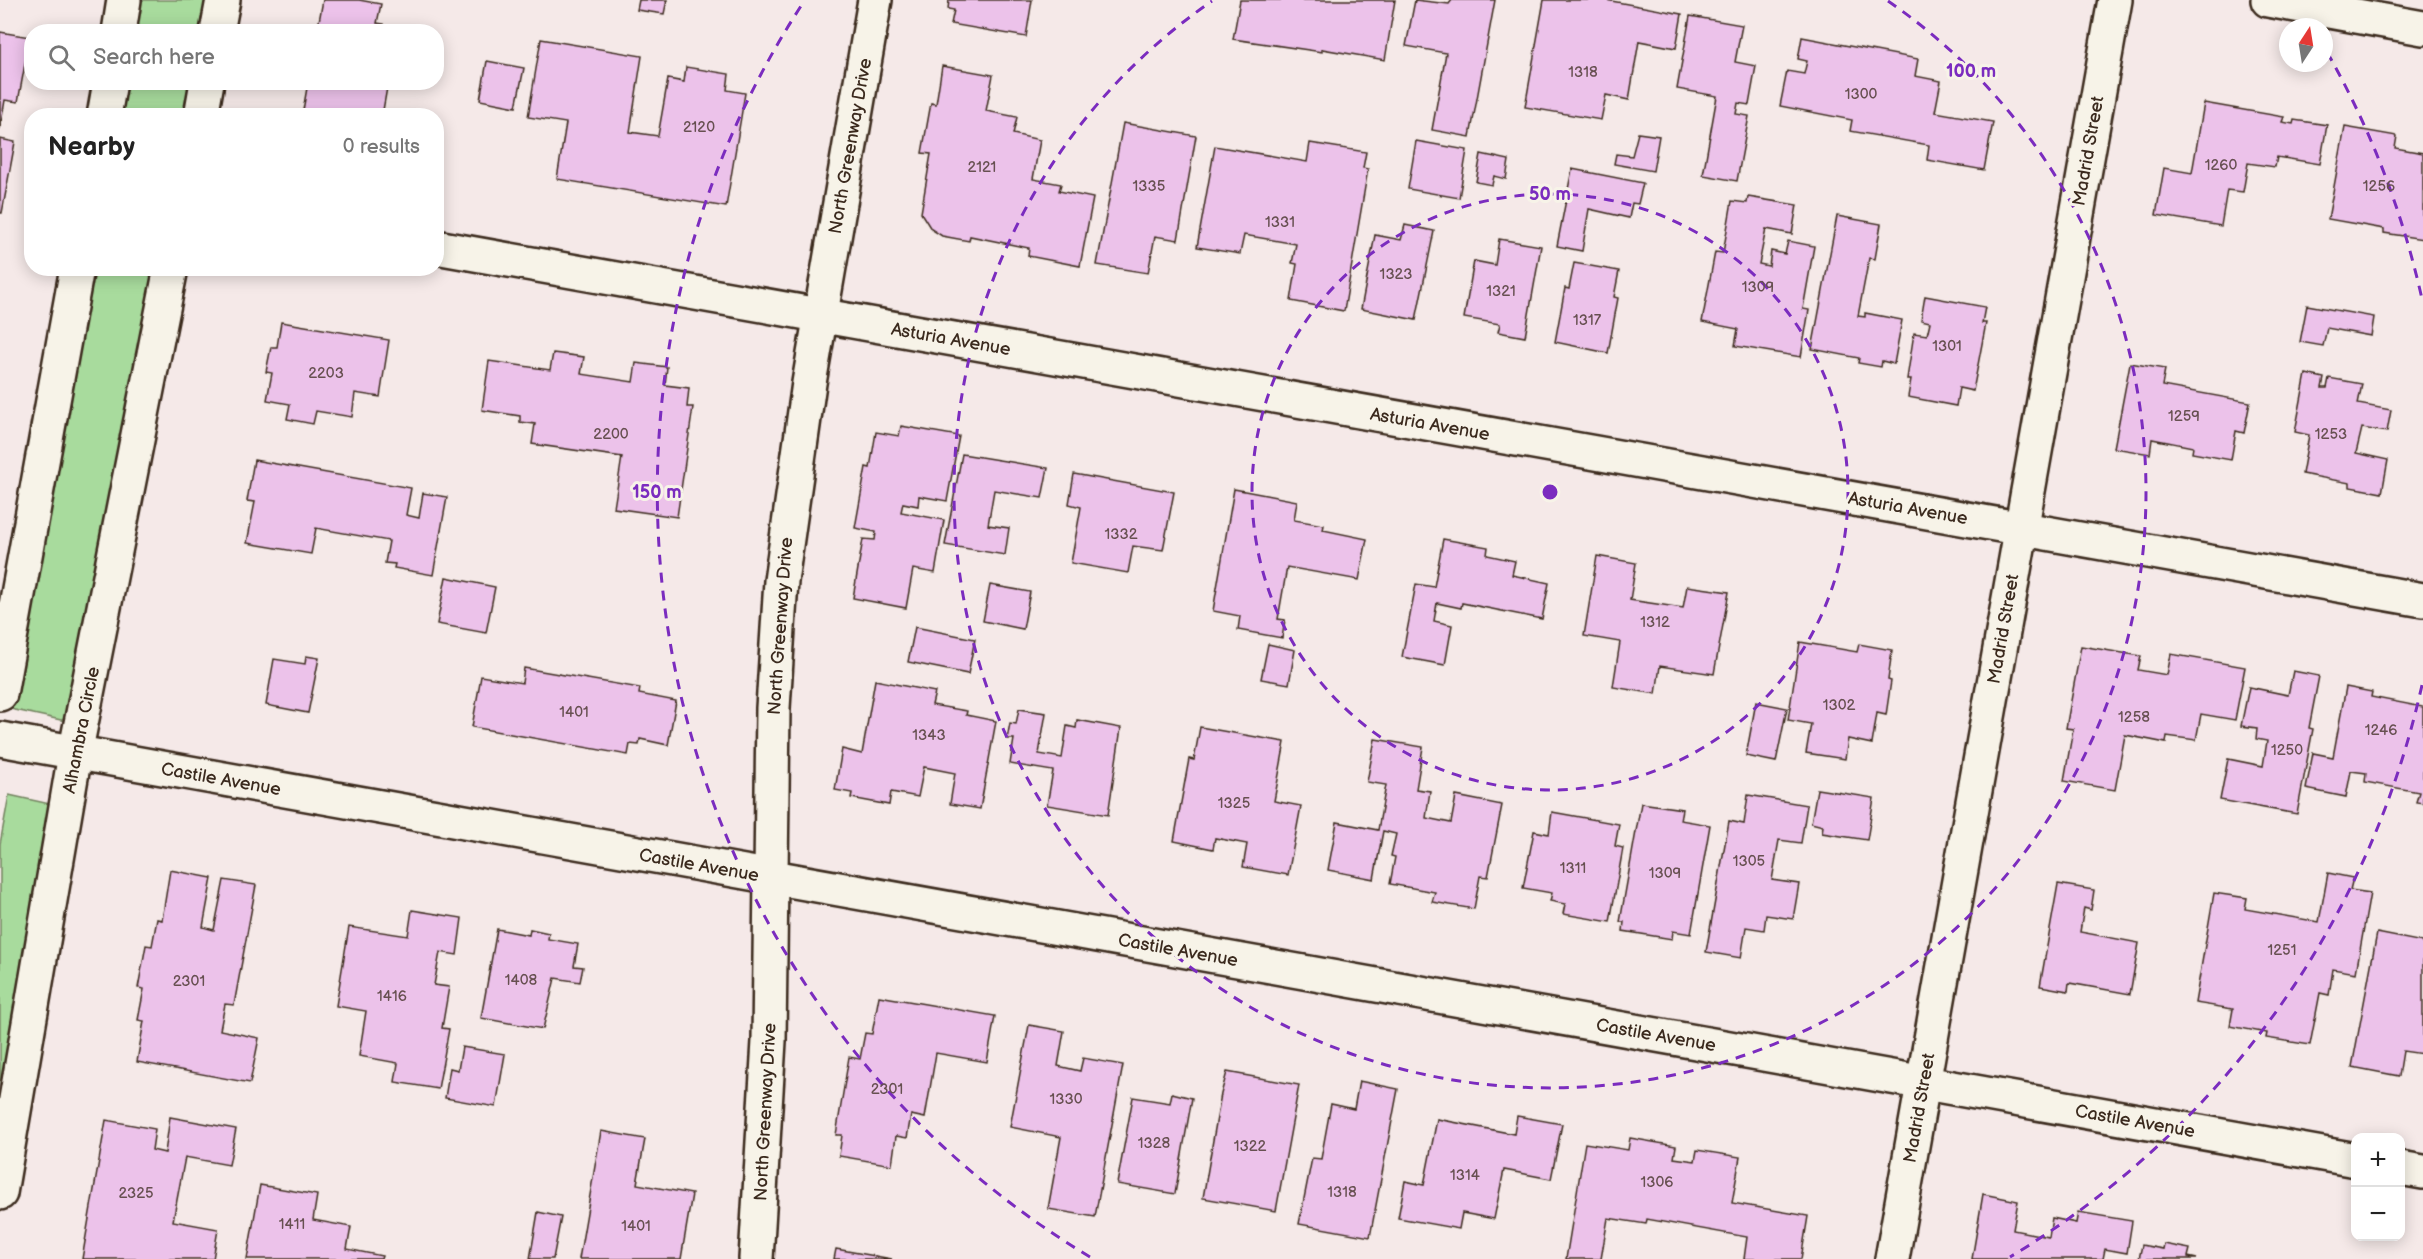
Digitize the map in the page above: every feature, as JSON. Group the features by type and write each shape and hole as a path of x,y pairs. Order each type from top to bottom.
{"street":[{"path":"120,24 124,0"},
{"path":"218,24 223,0"},
{"name":"North Greenway Drive","path":"756,1259 768,1053 773,708 778,614 787,531 820,316 875,0"},
{"name":"Madrid Street","path":"1892,1259 2115,0"},
{"path":"2268,0 2423,28"},
{"path":"105,108 109,90"},
{"path":"202,108 206,90"},
{"name":"Asturia Avenue","path":"444,248 2423,600"},
{"path":"0,694 76,276"},
{"name":"Alhambra Circle","path":"0,1193 75,754 169,276"},
{"name":"Castile Avenue","path":"0,739 2351,1159"},
{"path":"2405,1169 2423,1172"}],"green space":[{"path":"138,0 208,0 204,24 134,24"},
{"path":"122,90 193,90 189,108 118,108"},
{"path":"92,276 159,276 75,723 10,709"},
{"path":"9,795 59,806 0,1104 0,844"}],"building":[{"path":"323,0 359,0 381,4 377,23 384,24 318,24"},
{"path":"639,0 667,0 664,14 637,10"},
{"path":"949,0 1032,0 1026,37 951,24 954,10 948,9"},
{"path":"1240,0 1395,0 1385,60 1322,49 1322,52 1233,39"},
{"path":"1415,0 1449,4 1452,0 1495,0 1470,137 1432,130 1446,53 1406,46"},
{"path":"1544,0 1606,0 1682,14 1676,48 1639,41 1629,100 1606,95 1601,120 1525,107"},
{"path":"1690,16 1742,25 1735,62 1756,66 1749,105 1738,103 1736,114 1749,116 1737,181 1703,175 1717,96 1677,89"},
{"path":"0,32 24,36 24,70 18,102 5,100 0,129"},
{"path":"1802,37 1918,59 1915,76 1941,81 1935,112 1993,122 1984,170 1927,160 1929,145 1850,131 1852,120 1780,106 1787,71 1804,74 1807,61 1798,59"},
{"path":"541,39 642,56 630,132 658,136 668,79 684,82 686,67 729,74 727,90 745,93 726,207 557,179 566,123 528,117"},
{"path":"487,61 524,68 516,107 480,100"},
{"path":"942,66 993,75 986,111 1017,117 1013,134 1040,140 1033,179 1061,184 1059,191 1093,198 1080,266 1028,256 1029,248 970,236 969,241 942,236 931,229 921,213 931,154 922,153 931,103 936,104"},
{"path":"307,90 387,90 383,108 303,108"},
{"path":"2204,103 2284,117 2282,122 2293,124 2294,120 2327,125 2320,164 2277,157 2275,167 2248,163 2243,192 2227,190 2221,226 2156,215 2164,168 2192,173"},
{"path":"1123,123 1196,136 1178,240 1155,236 1148,273 1097,265"},
{"path":"2345,127 2397,136 2395,148 2423,153 2423,239 2384,233 2384,229 2328,219"},
{"path":"1638,133 1659,136 1653,171 1614,164 1616,154 1632,156"},
{"path":"0,139 15,142 2,213 0,213"},
{"path":"1416,141 1467,150 1459,198 1408,189"},
{"path":"1310,143 1366,152 1363,168 1368,169 1344,311 1291,301 1297,264 1292,263 1296,244 1244,235 1240,254 1197,247 1215,146 1307,162"},
{"path":"1481,154 1509,160 1506,179 1494,176 1492,185 1476,182"},
{"path":"1572,169 1643,183 1638,204 1632,203 1629,218 1589,209 1582,251 1557,246"},
{"path":"1748,197 1797,205 1792,234 1766,229 1759,264 1769,266 1771,251 1785,254 1788,241 1814,246 1803,309 1809,310 1801,357 1735,346 1738,329 1702,322 1715,252 1723,253 1732,201 1747,203"},
{"path":"1837,216 1881,224 1875,259 1869,258 1858,316 1865,317 1865,313 1902,320 1894,364 1882,361 1881,367 1858,363 1859,358 1812,349"},
{"path":"1405,225 1434,231 1416,320 1361,309 1375,235 1401,240"},
{"path":"1499,239 1541,246 1525,337 1498,332 1500,324 1464,318 1474,261 1495,265"},
{"path":"1574,263 1619,271 1614,297 1618,298 1608,353 1555,342 1565,288 1569,289"},
{"path":"1925,296 1985,307 1982,323 1986,323 1973,391 1959,388 1956,406 1908,397 1911,379 1907,379 1914,333 1927,335 1930,322 1921,320"},
{"path":"2307,305 2374,317 2371,336 2327,328 2323,346 2300,342"},
{"path":"281,322 389,340 380,397 355,393 352,417 316,411 313,424 287,419 290,404 267,400 272,373 266,372 271,347 277,347"},
{"path":"553,353 584,357 581,374 633,382 636,363 667,367 665,385 689,388 687,407 693,407 677,517 614,508 622,457 532,444 535,424 520,422 520,416 482,410 489,361 550,370"},
{"path":"2130,363 2165,369 2162,386 2250,402 2244,433 2236,431 2231,460 2192,453 2193,447 2152,439 2150,454 2114,448"},
{"path":"2306,374 2324,378 2322,388 2327,388 2329,378 2362,384 2358,404 2391,410 2387,432 2362,428 2356,453 2388,460 2382,493 2350,487 2350,483 2302,474 2309,435 2295,432"},
{"path":"901,426 959,436 947,501 919,496 918,506 903,503 901,512 944,520 935,573 913,569 906,608 853,598 863,539 875,540 876,532 855,528 866,467 870,468 876,432 899,436"},
{"path":"962,454 1048,468 1042,498 994,490 988,525 1009,528 1005,555 945,545"},
{"path":"254,460 411,488 406,515 419,518 423,493 447,497 433,575 394,568 395,564 385,563 389,541 316,528 311,554 247,543 255,502 247,501"},
{"path":"1074,474 1174,492 1163,550 1133,546 1128,573 1071,563 1081,507 1069,504"},
{"path":"1234,489 1297,501 1294,520 1324,525 1323,530 1367,539 1359,580 1287,567 1278,619 1285,620 1282,638 1238,630 1240,616 1213,611"},
{"path":"1443,539 1488,547 1487,555 1515,561 1512,575 1549,583 1542,619 1462,603 1461,608 1437,603 1434,621 1452,625 1445,665 1402,657 1416,584 1434,587"},
{"path":"1597,556 1636,563 1630,600 1683,608 1687,586 1729,592 1714,674 1660,666 1656,694 1613,687 1620,642 1584,636"},
{"path":"446,577 495,587 486,633 437,624"},
{"path":"990,585 1030,592 1023,629 983,621"},
{"path":"915,627 975,639 968,674 908,662"},
{"path":"1800,642 1857,652 1859,644 1892,650 1888,680 1891,681 1886,715 1877,713 1872,744 1848,739 1845,759 1806,753 1811,724 1788,720"},
{"path":"1268,644 1295,650 1289,684 1261,679"},
{"path":"2081,646 2141,656 2138,670 2167,675 2171,654 2245,667 2235,720 2201,714 2196,740 2167,736 2166,743 2125,735 2115,790 2064,781 2073,729 2066,728"},
{"path":"306,656 319,658 308,713 266,705 274,659 305,664"},
{"path":"524,668 640,688 639,694 676,701 668,745 640,739 639,745 630,744 628,755 472,727 481,676 522,683"},
{"path":"2293,671 2319,676 2309,728 2313,729 2297,814 2220,800 2228,759 2263,766 2267,741 2256,739 2257,728 2241,726 2249,687 2288,695"},
{"path":"875,680 935,692 932,705 967,711 966,715 996,721 980,809 950,804 955,773 924,767 918,797 891,792 889,805 851,798 852,793 835,790 842,749 862,754"},
{"path":"2346,687 2372,692 2371,697 2423,707 2423,803 2416,802 2419,792 2365,782 2366,773 2351,771 2346,797 2306,789 2313,753 2333,757"},
{"path":"1756,702 1787,708 1776,762 1746,756"},
{"path":"1019,709 1046,713 1039,754 1062,758 1067,726 1076,728 1077,720 1121,728 1108,815 1047,805 1053,771 1010,764 1014,739 1007,739 1010,723 1016,724"},
{"path":"1200,727 1285,742 1274,801 1301,806 1288,875 1243,867 1247,844 1215,838 1213,849 1174,841 1189,759 1194,760"},
{"path":"1375,739 1423,747 1416,789 1430,791 1426,818 1451,823 1456,796 1502,805 1488,877 1480,876 1474,909 1432,902 1435,892 1390,884 1395,857 1391,856 1396,834 1383,831 1374,879 1328,870 1337,822 1378,830 1386,785 1367,782"},
{"path":"1817,789 1874,798 1867,840 1822,833 1823,826 1811,823"},
{"path":"1748,795 1807,805 1801,843 1779,840 1772,880 1799,884 1793,919 1766,915 1764,930 1746,927 1741,958 1706,952 1729,821 1744,824"},
{"path":"1641,803 1682,809 1680,820 1710,825 1691,934 1673,931 1672,939 1623,931 1624,922 1620,922"},
{"path":"1552,812 1619,824 1615,846 1623,848 1610,922 1563,914 1565,904 1550,901 1552,893 1523,888 1534,831 1549,834"},
{"path":"170,870 212,878 203,927 214,930 224,880 256,885 234,1005 225,1004 220,1030 259,1038 250,1083 137,1062 144,1021 138,1020 144,989 138,988 146,945 152,946 157,919 162,920"},
{"path":"2328,873 2353,878 2350,890 2370,893 2356,973 2333,969 2329,995 2320,993 2310,1045 2266,1038 2267,1033 2230,1026 2233,1009 2195,1003 2214,893 2247,898 2245,909 2319,922"},
{"path":"2058,884 2094,890 2091,910 2084,908 2080,932 2139,943 2130,994 2069,983 2068,991 2040,986"},
{"path":"412,910 462,918 457,955 440,952 434,985 449,987 442,1028 449,1029 438,1089 395,1082 398,1063 359,1056 366,1011 336,1006 349,927 408,936"},
{"path":"497,929 529,935 530,929 549,933 548,939 578,944 574,966 583,967 580,982 555,978 543,1029 481,1018"},
{"path":"2377,933 2423,942 2423,1054 2403,1051 2399,1076 2352,1067"},
{"path":"879,996 995,1016 987,1062 936,1053 925,1118 911,1115 907,1138 896,1136 892,1165 839,1156 842,1135 836,1135 849,1057 860,1059 865,1033 872,1034"},
{"path":"1029,1025 1064,1031 1058,1066 1080,1071 1083,1058 1123,1065 1095,1217 1048,1209 1061,1137 1010,1127"},
{"path":"462,1047 505,1054 496,1107 445,1098 450,1068 458,1070"},
{"path":"1227,1072 1299,1085 1276,1211 1203,1198"},
{"path":"1359,1081 1398,1089 1370,1237 1299,1224 1312,1158 1321,1159 1331,1104 1354,1109"},
{"path":"1172,1093 1192,1098 1175,1194 1117,1184 1133,1097 1170,1103"},
{"path":"1517,1116 1562,1124 1551,1179 1504,1170 1494,1219 1462,1213 1459,1229 1398,1218 1405,1181 1424,1185 1437,1119 1514,1134"},
{"path":"170,1117 236,1129 229,1165 185,1157 173,1221 218,1229 213,1259 82,1259 106,1120 155,1129 152,1150 165,1153"},
{"path":"601,1131 645,1139 637,1184 692,1194 681,1259 579,1259"},
{"path":"1630,1138 1676,1146 1674,1158 1695,1161 1697,1150 1740,1157 1732,1203 1808,1216 1801,1259 1744,1259 1747,1237 1647,1219 1646,1224 1608,1218 1601,1259 1566,1259 1585,1143 1628,1150"},
{"path":"260,1185 317,1195 313,1220 351,1227 347,1249 382,1256 381,1259 247,1259"},
{"path":"1983,1194 2018,1201 2013,1230 2049,1237 2052,1218 2076,1223 2078,1212 2132,1221 2127,1253 2105,1249 2103,1259 1972,1259"},
{"path":"538,1212 561,1217 553,1259 530,1259"},
{"path":"2164,1244 2190,1249 2188,1257 2197,1259 2139,1259 2142,1245 2163,1249"},
{"path":"836,1249 892,1259 834,1259"}]}
